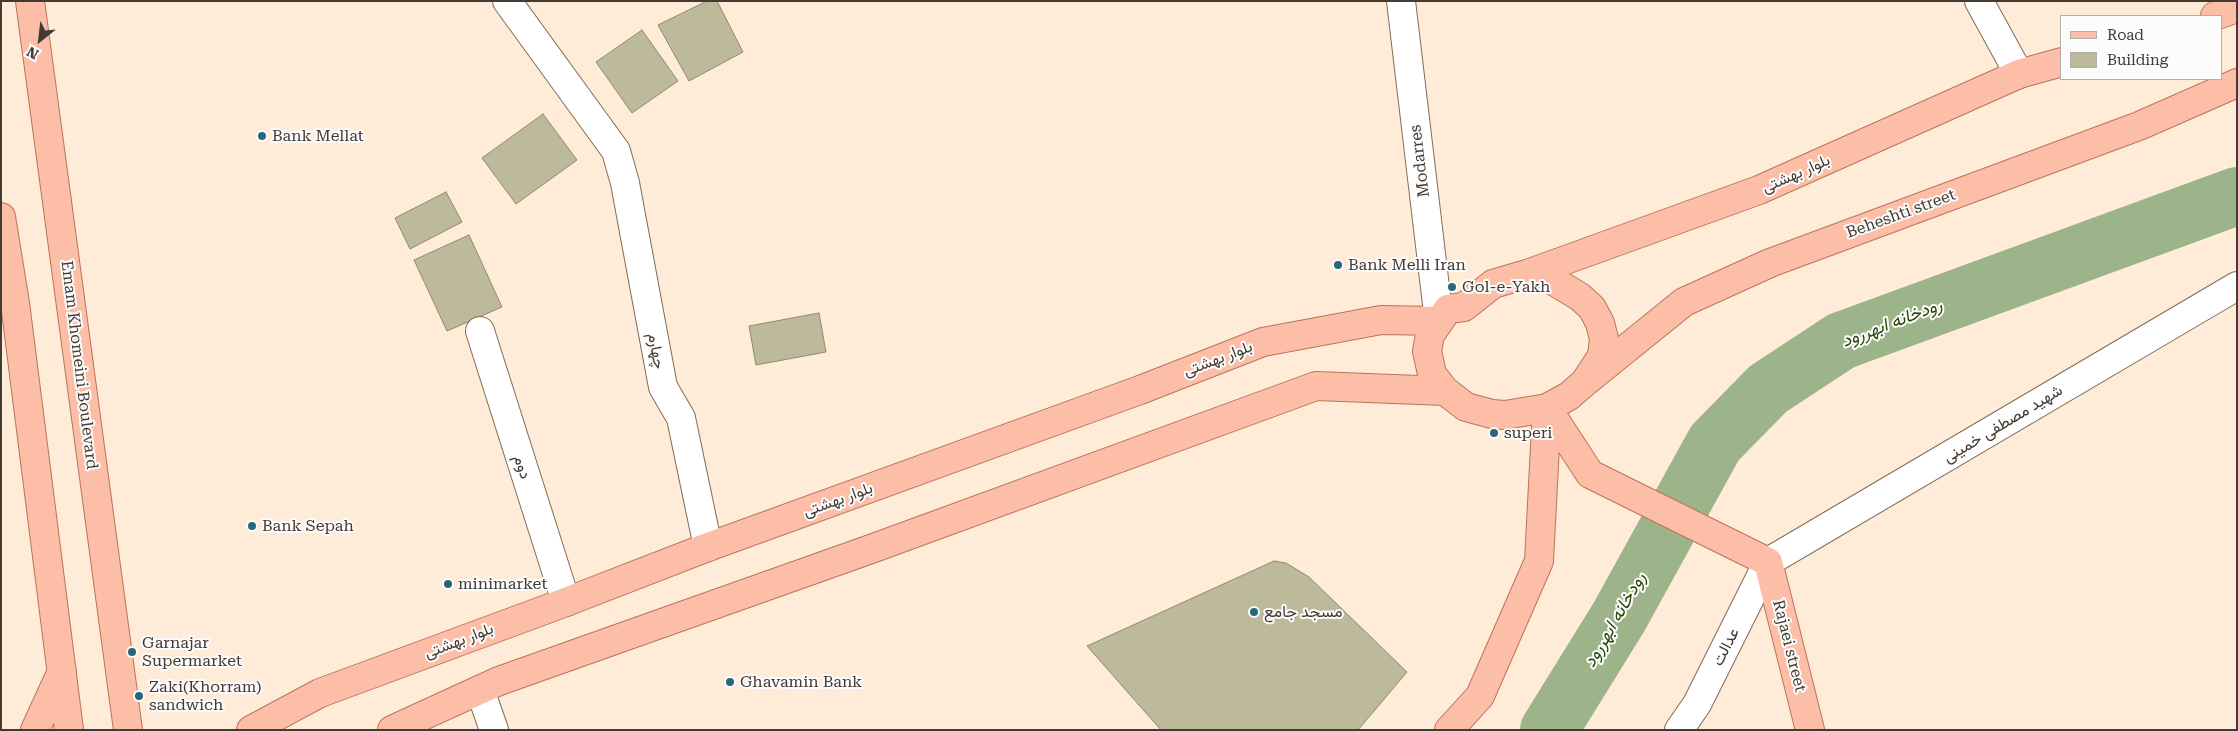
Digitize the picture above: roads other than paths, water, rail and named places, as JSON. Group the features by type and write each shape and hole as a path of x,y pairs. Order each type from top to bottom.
{"main road":[{"name":"Emam Khomeini Boulevard","path":"30,1 128,730"},
{"path":"2218,15 2237,8"},
{"name":"بلوار بهشتی","path":"1527,274 1759,190 2019,74 2060,63"},
{"name":"Beheshti street","path":"1585,382 1684,302 1770,262 2138,126 2237,82"},
{"path":"1,217 15,303 69,730"},
{"path":"1527,274 1552,280 1580,297 1592,308 1600,323 1604,339 1602,356 1585,382 1568,396 1548,408 1518,414 1492,414 1466,407 1445,391 1432,374 1427,351 1430,336 1448,309 1464,307 1493,284 1527,274"},
{"name":"بلوار بهشتی","path":"251,730 320,693 708,547 1264,342 1380,320 1439,321"},
{"path":"392,730 499,681 861,552 1316,386 1445,391"},
{"path":"1548,408 1590,474 1768,562"},
{"path":"1449,730 1480,696 1539,561 1548,408"},
{"name":"Rajaei street","path":"1768,562 1810,730"},
{"path":"35,730 62,671"}],"street":[{"name":"چهارم","path":"507,1 616,151 625,183 663,387 681,418 708,547"},
{"name":"Modarres","path":"1401,1 1439,321"},
{"path":"1979,1 2019,74"},
{"name":"شهید مصطفی خمینی","path":"1768,562 2237,286"},
{"name":"دوم","path":"480,331 566,602"},
{"name":"عدالت","path":"1679,730 1697,704 1768,562"},
{"path":"480,690 494,730"}],"waterway":[{"name":"رودخانه ابهررود","path":"1549,730 1619,617 1715,443 1768,389 1841,341 2237,196"}],"place":[{"name":"Bank Mellat","path":"262,136"},
{"name":"Bank Melli Iran","path":"1338,265"},
{"name":"Gol-e-Yakh","path":"1452,287"},
{"name":"superi","path":"1494,433"},
{"name":"Bank Sepah","path":"252,526"},
{"name":"minimarket","path":"448,584"},
{"name":"مسجد جامع","path":"1254,612"},
{"name":"Garnajar Supermarket","path":"132,652"},
{"name":"Ghavamin Bank","path":"730,682"},
{"name":"Zaki(Khorram) sandwich","path":"139,696"}]}
